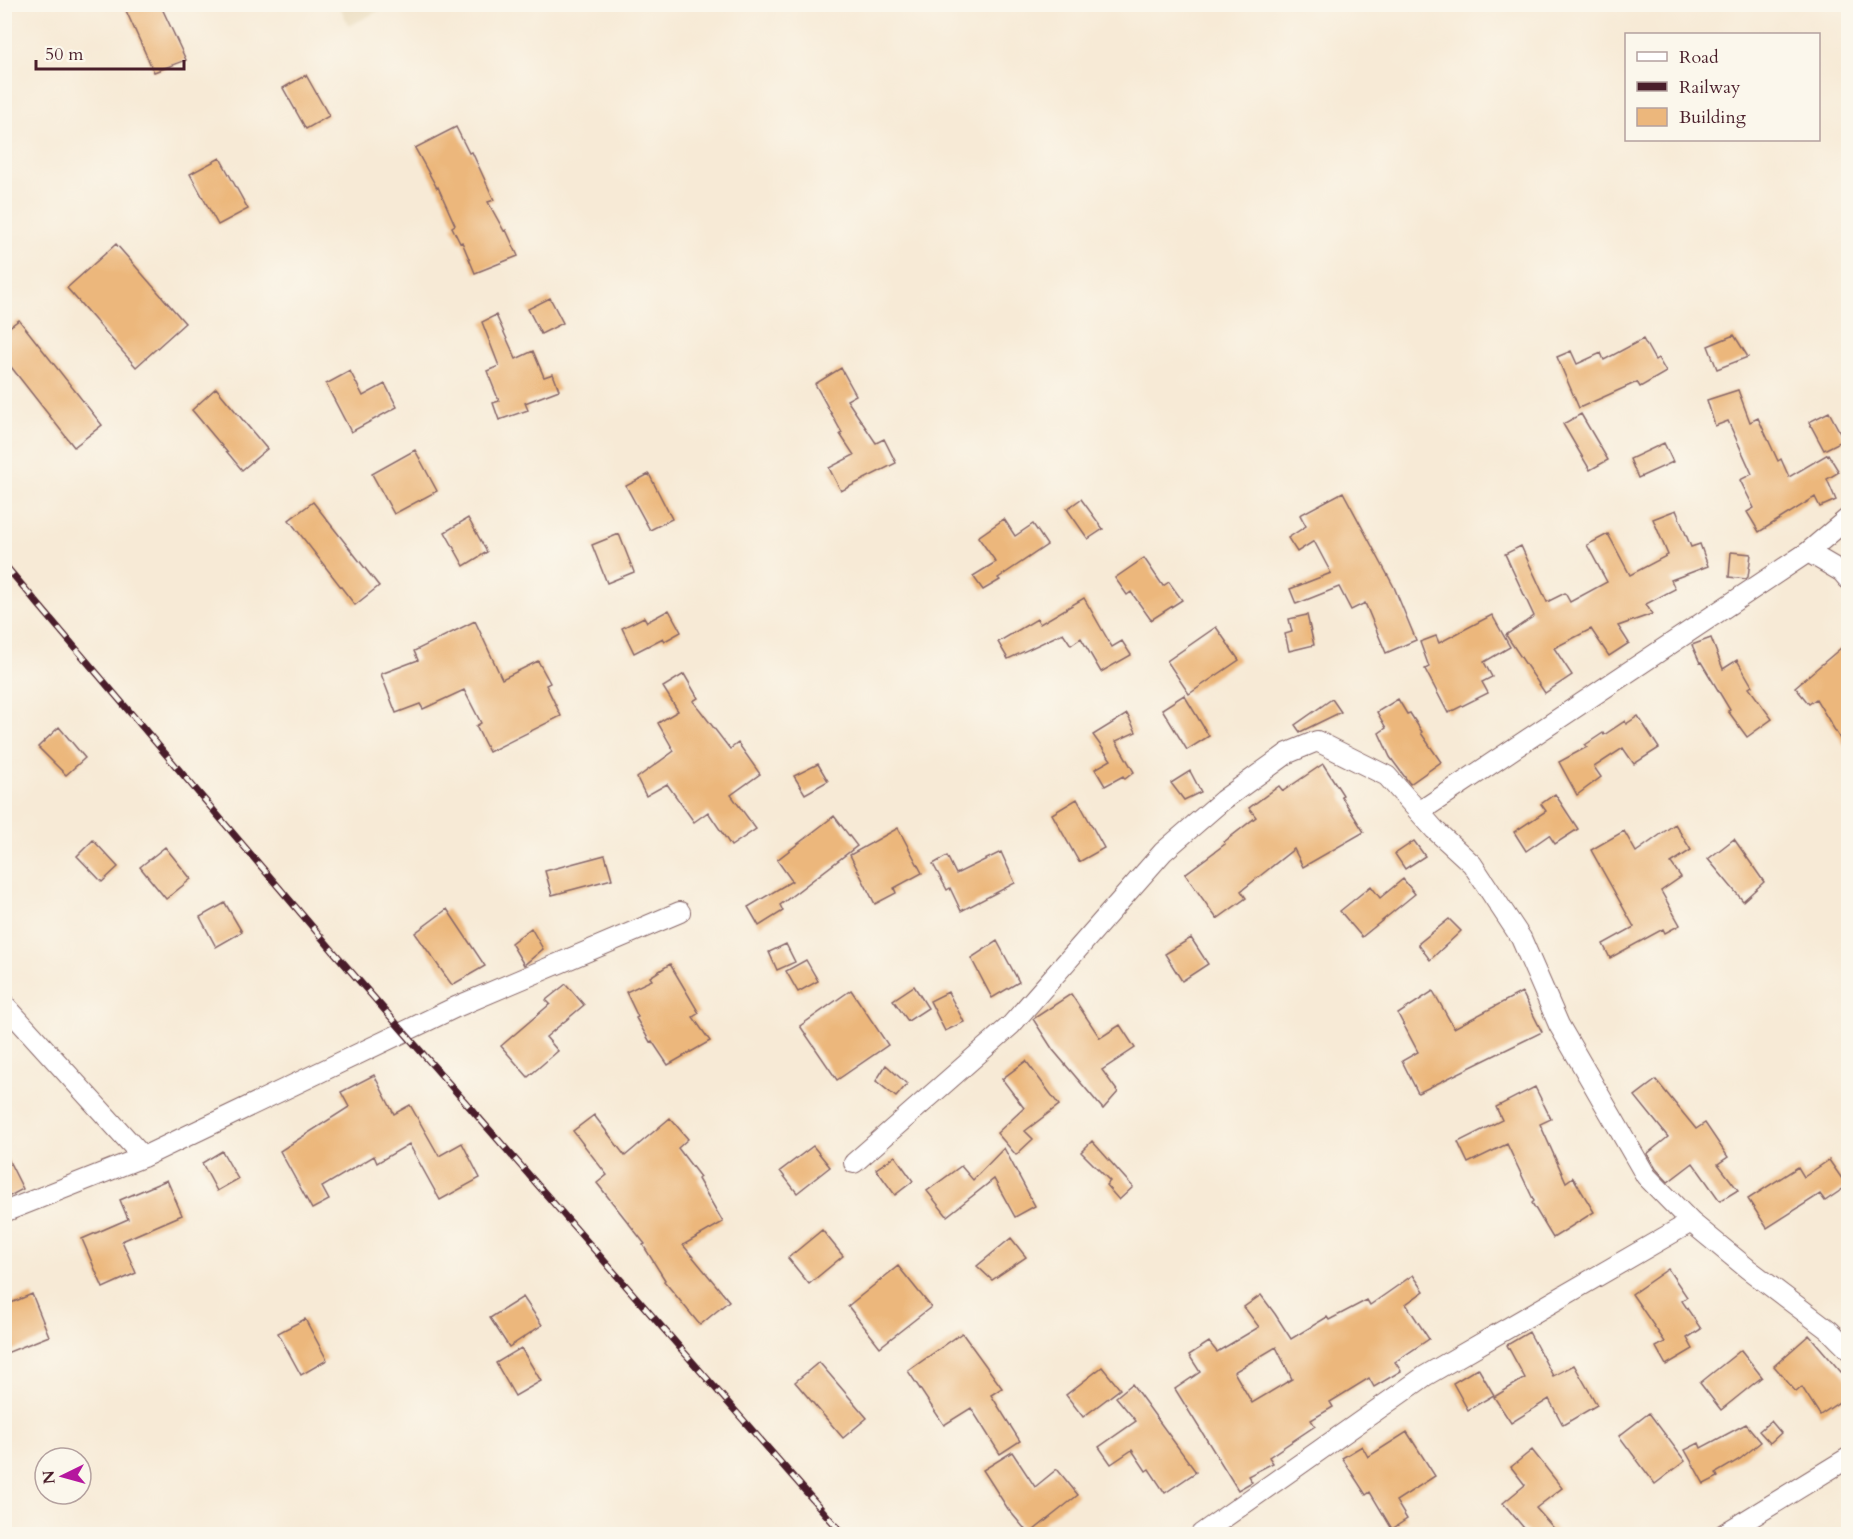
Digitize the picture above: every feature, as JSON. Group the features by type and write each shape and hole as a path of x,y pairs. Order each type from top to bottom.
{"street":[{"path":"1419,812 1808,552 1848,518"},
{"path":"1808,552 1842,572 1848,579"},
{"path":"855,1162 1011,1025 1163,852 1223,800 1288,753 1317,741 1387,776 1435,830 1472,864 1521,938 1559,1025 1646,1176 1691,1222 1748,1269 1830,1331 1848,1349"},
{"path":"4,1212 143,1158 456,1007 680,912"},
{"path":"4,1004 143,1158"},
{"path":"1202,1534 1425,1376 1691,1222"},
{"path":"1724,1534 1848,1458"}],"shaded area":[{"path":"339,5 391,5 349,26"}],"building":[{"path":"123,4 160,4 186,60 154,72"},
{"path":"306,75 329,116 306,129 283,88"},
{"path":"456,127 469,153 472,152 494,200 488,202 504,231 506,230 518,256 475,273 462,242 460,243 452,227 455,225 438,187 415,148"},
{"path":"220,158 248,209 218,225 190,174"},
{"path":"116,244 185,323 136,367 67,288"},
{"path":"550,298 563,323 541,334 528,309"},
{"path":"496,315 516,359 533,351 544,377 553,374 559,390 525,403 528,410 499,420 493,403 499,401 487,371 499,366 482,322"},
{"path":"19,320 102,425 74,447 4,358 4,331"},
{"path":"1734,335 1748,357 1717,369 1708,346"},
{"path":"1643,339 1655,360 1658,358 1666,372 1640,387 1637,382 1579,408 1557,357 1571,351 1577,364 1601,353 1604,360"},
{"path":"841,368 856,395 847,400 876,443 884,439 896,463 841,491 829,468 854,455 840,434 842,433 815,384"},
{"path":"350,371 363,396 385,384 397,407 351,432 326,384"},
{"path":"216,388 267,449 242,470 192,410"},
{"path":"1738,390 1750,422 1758,418 1778,461 1781,459 1789,477 1828,454 1839,472 1827,479 1836,500 1820,507 1815,497 1759,532 1747,512 1754,508 1740,480 1752,474 1728,421 1715,426 1707,400"},
{"path":"1829,412 1844,440 1824,450 1809,422"},
{"path":"1581,414 1608,460 1590,470 1563,424"},
{"path":"1664,443 1673,462 1638,478 1630,459"},
{"path":"415,450 437,491 394,514 372,474"},
{"path":"649,474 672,519 650,530 626,486"},
{"path":"1343,492 1394,587 1416,640 1386,653 1365,603 1351,610 1339,587 1296,604 1290,589 1331,573 1314,541 1297,552 1288,538 1306,526 1300,515"},
{"path":"1081,499 1103,529 1088,539 1067,509"},
{"path":"313,502 379,586 355,605 289,520"},
{"path":"1676,510 1691,547 1700,544 1708,566 1671,580 1675,589 1646,604 1652,614 1618,626 1629,643 1609,656 1591,629 1554,648 1572,675 1545,693 1506,635 1534,616 1505,554 1521,546 1547,602 1565,593 1570,602 1607,582 1587,545 1608,534 1630,575 1668,555 1653,519"},
{"path":"468,518 487,552 464,566 445,532"},
{"path":"1004,519 1015,536 1033,524 1047,545 983,590 973,576 996,562 978,537"},
{"path":"619,534 634,572 607,583 592,545"},
{"path":"1731,552 1751,554 1746,579 1729,577"},
{"path":"1144,558 1163,586 1169,582 1182,600 1151,620 1131,592 1127,595 1115,578"},
{"path":"1084,598 1112,647 1122,641 1131,655 1101,672 1081,638 1071,645 1063,633 1008,659 998,642 1037,619 1040,624"},
{"path":"669,610 681,632 665,641 663,638 634,653 622,628 644,617 647,622"},
{"path":"1307,615 1314,645 1289,651 1285,634 1292,632 1289,619"},
{"path":"1492,615 1510,647 1484,662 1492,677 1482,682 1488,693 1448,713 1425,669 1429,667 1420,642 1436,636 1439,643"},
{"path":"475,621 502,679 538,661 550,683 546,685 561,716 489,752 476,726 481,723 464,690 423,709 420,704 396,713 381,674 418,660 414,651"},
{"path":"1216,627 1239,660 1189,694 1167,661"},
{"path":"1711,638 1723,669 1737,660 1752,686 1749,688 1772,719 1747,737 1728,711 1730,710 1700,663 1692,645"},
{"path":"1848,642 1848,752 1816,699 1809,704 1795,687"},
{"path":"684,674 698,698 693,701 730,749 738,743 760,774 731,795 756,829 731,846 708,812 694,822 667,784 646,796 637,778 674,751 658,723 678,711 663,687"},
{"path":"1184,695 1209,736 1187,750 1162,709"},
{"path":"1332,699 1341,712 1300,732 1295,725"},
{"path":"1398,699 1407,714 1410,713 1441,762 1410,784 1390,757 1379,733 1386,728 1377,712"},
{"path":"1127,714 1136,732 1116,741 1134,772 1125,779 1123,776 1105,786 1095,769 1111,760 1093,735"},
{"path":"1638,716 1659,748 1634,764 1623,748 1594,767 1601,777 1577,795 1559,762 1587,747 1585,745 1603,733 1604,735 1625,721 1626,724"},
{"path":"59,727 85,758 66,775 38,747"},
{"path":"818,764 828,781 805,794 794,776"},
{"path":"1323,764 1364,832 1303,867 1294,849 1241,891 1246,898 1217,919 1185,874 1256,817 1249,808 1279,786 1283,791"},
{"path":"1190,771 1201,792 1184,800 1171,783"},
{"path":"1555,794 1578,829 1555,844 1549,835 1526,851 1514,832 1546,811 1541,804"},
{"path":"1077,799 1104,848 1079,862 1052,814"},
{"path":"834,816 857,846 780,905 783,911 759,926 748,907 792,881 777,860"},
{"path":"1675,824 1691,850 1671,863 1681,877 1661,891 1680,925 1665,933 1663,929 1610,958 1603,944 1634,927 1591,850 1624,831 1636,852"},
{"path":"898,828 922,873 894,888 896,893 875,904 850,855"},
{"path":"1734,839 1764,882 1743,901 1708,859"},
{"path":"93,840 118,867 102,882 77,856"},
{"path":"1414,841 1425,856 1405,869 1395,854"},
{"path":"165,847 191,879 166,899 140,867"},
{"path":"1001,852 1015,883 961,911 950,888 947,890 933,864 947,856 956,874"},
{"path":"605,855 612,879 552,895 545,871"},
{"path":"1403,879 1415,894 1362,937 1340,911 1371,886 1380,898"},
{"path":"225,903 242,932 216,947 200,917"},
{"path":"447,909 485,966 452,985 415,933"},
{"path":"1449,919 1461,931 1430,960 1418,944"},
{"path":"531,928 543,949 524,965 511,943"},
{"path":"1191,938 1208,964 1182,981 1165,954"},
{"path":"997,941 1019,982 992,998 971,958"},
{"path":"786,944 795,962 777,970 769,952"},
{"path":"806,960 818,981 798,992 786,971"},
{"path":"670,964 699,1013 693,1017 710,1041 668,1065 652,1041 650,1042 636,1018 638,1017 626,992 652,980 650,977"},
{"path":"566,984 584,1005 546,1037 558,1051 528,1077 501,1046 550,1004 546,1000"},
{"path":"914,986 928,1008 908,1021 893,1000"},
{"path":"851,990 888,1045 837,1080 800,1026"},
{"path":"1433,991 1454,1028 1522,992 1542,1032 1418,1093 1402,1061 1418,1052 1398,1014"},
{"path":"948,992 964,1022 945,1031 930,1001"},
{"path":"1071,994 1100,1038 1120,1025 1135,1048 1102,1070 1118,1092 1103,1109 1053,1050 1033,1019"},
{"path":"1026,1061 1059,1105 1025,1131 1033,1139 1016,1155 997,1133 1024,1108 1002,1079"},
{"path":"886,1065 907,1084 896,1097 876,1081"},
{"path":"374,1075 394,1114 410,1105 439,1156 462,1143 480,1178 440,1200 409,1144 377,1163 374,1156 322,1187 329,1200 312,1209 280,1151 349,1107 341,1092"},
{"path":"1656,1080 1696,1129 1705,1123 1728,1157 1718,1164 1738,1190 1720,1201 1693,1163 1668,1182 1656,1169 1647,1154 1668,1137 1635,1096"},
{"path":"1535,1087 1551,1119 1540,1124 1566,1182 1573,1177 1594,1212 1553,1238 1532,1203 1534,1201 1507,1144 1468,1163 1458,1142 1502,1120 1496,1107"},
{"path":"594,1115 625,1156 670,1118 688,1139 678,1148 700,1177 698,1179 723,1222 683,1245 729,1301 700,1325 664,1281 643,1245 645,1244 597,1183 607,1175 573,1131"},
{"path":"1092,1141 1133,1187 1119,1200 1106,1185 1110,1181 1081,1152"},
{"path":"813,1146 830,1167 797,1193 780,1171"},
{"path":"1004,1148 1035,1206 1015,1217 994,1179 947,1216 927,1191 961,1166 973,1180"},
{"path":"4,1151 23,1189 4,1199"},
{"path":"222,1151 238,1179 217,1191 202,1163"},
{"path":"895,1156 913,1181 895,1195 876,1169"},
{"path":"1829,1160 1847,1186 1825,1201 1820,1194 1767,1228 1748,1199 1798,1167 1804,1177"},
{"path":"167,1180 182,1215 122,1241 136,1273 103,1288 82,1239 128,1219 120,1200"},
{"path":"822,1230 843,1256 809,1284 788,1258"},
{"path":"1011,1238 1026,1257 992,1280 977,1266"},
{"path":"898,1266 931,1307 880,1347 848,1306"},
{"path":"1668,1269 1687,1297 1682,1301 1701,1329 1687,1338 1693,1349 1666,1365 1656,1347 1665,1342 1632,1294"},
{"path":"1413,1275 1424,1291 1406,1304 1429,1339 1395,1362 1401,1371 1374,1387 1369,1378 1330,1402 1333,1407 1311,1420 1315,1426 1269,1457 1273,1463 1248,1476 1252,1482 1238,1490 1175,1389 1200,1372 1189,1355 1209,1342 1217,1352 1259,1327 1244,1307 1261,1295 1291,1339 1327,1317 1329,1320 1367,1300 1370,1305","holes":["1276,1347 1292,1379 1252,1403 1234,1372"]},
{"path":"32,1294 49,1336 4,1354 4,1306"},
{"path":"523,1297 542,1325 509,1347 490,1318"},
{"path":"305,1319 327,1360 301,1375 278,1333"},
{"path":"1529,1332 1553,1376 1574,1365 1597,1405 1563,1425 1549,1399 1511,1423 1494,1397 1525,1378 1507,1345"},
{"path":"962,1333 1002,1388 991,1395 1020,1441 1000,1454 971,1408 944,1425 908,1371"},
{"path":"1809,1335 1848,1380 1848,1396 1820,1415 1802,1387 1796,1392 1774,1366"},
{"path":"521,1348 541,1381 515,1396 496,1363"},
{"path":"1741,1350 1762,1377 1721,1410 1700,1383"},
{"path":"819,1362 867,1418 843,1438 795,1382"},
{"path":"1102,1367 1120,1389 1083,1417 1066,1395"},
{"path":"1478,1368 1494,1395 1468,1410 1453,1383"},
{"path":"1132,1384 1196,1472 1165,1493 1149,1469 1146,1471 1132,1450 1111,1464 1099,1447 1136,1421 1116,1397"},
{"path":"1649,1413 1685,1461 1655,1484 1619,1436"},
{"path":"1771,1421 1781,1433 1770,1443 1759,1431"},
{"path":"1746,1424 1761,1442 1740,1459 1716,1473 1718,1477 1704,1484 1685,1450 1699,1443 1701,1448"},
{"path":"1407,1432 1435,1476 1396,1501 1407,1519 1392,1529 1370,1492 1366,1495 1342,1458 1362,1446 1368,1457"},
{"path":"1532,1450 1562,1488 1536,1508 1559,1534 1529,1534 1503,1503 1525,1485 1511,1467"},
{"path":"1012,1452 1035,1487 1057,1469 1078,1495 1029,1534 1008,1509 983,1470"}],"railway":[{"path":"4,564 333,951 843,1534"}]}
